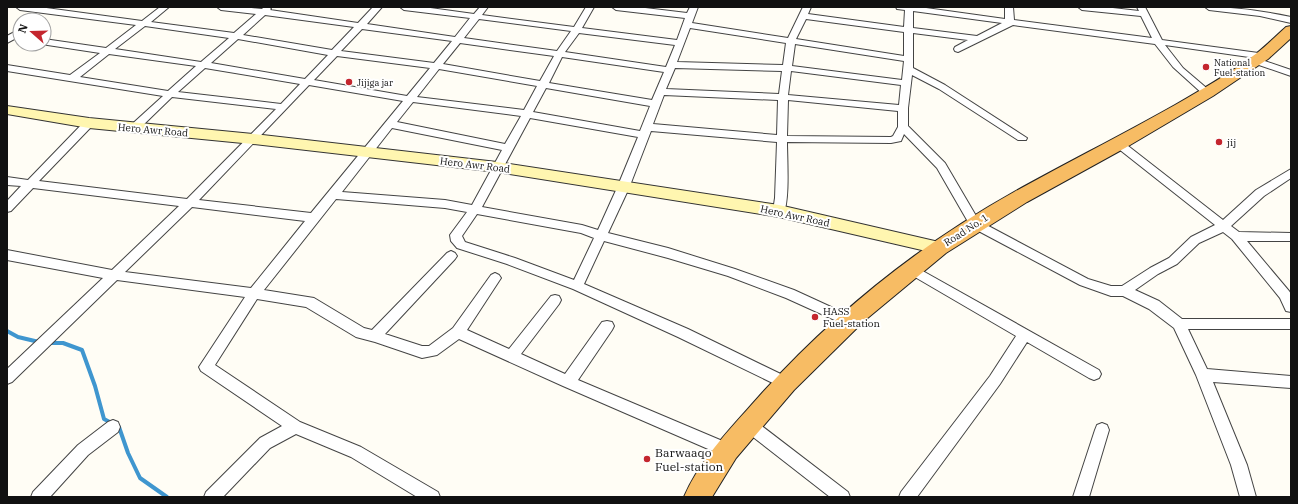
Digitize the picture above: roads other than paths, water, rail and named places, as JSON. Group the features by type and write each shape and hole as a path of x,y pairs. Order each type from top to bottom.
{"highway":[{"name":"Road No. 1","path":"697,497 727,450 786,383 850,322 939,248 1020,197 1119,144 1207,93 1259,59 1291,30"}],"main road":[{"name":"Hero Awr Road","path":"7,110 89,123 253,139 498,167 623,188 779,211 939,248"}],"street":[{"path":"20,7 55,10 142,24 236,36 333,53 436,66 656,104"},
{"path":"71,78 165,7"},
{"path":"221,7 267,9 457,40 670,67 787,68 906,83"},
{"path":"7,378 189,203 253,139 305,82 378,7"},
{"path":"404,7 679,43"},
{"path":"432,497 356,452 295,427 206,367 254,293 484,7"},
{"path":"590,7 560,53 475,209 456,235 457,241 461,246 511,261 577,286 683,333 786,383"},
{"path":"616,7 690,16 791,41 907,64 1022,138"},
{"path":"779,211 781,198 783,97 791,41 807,7"},
{"path":"52,43 205,65 409,99 644,131 782,139 897,139 903,127 909,31 906,7 1010,23 1158,42 1259,59 1291,73"},
{"path":"1009,7 1010,23"},
{"path":"1082,7 1142,11 1158,42 1173,62 1207,93"},
{"path":"1208,7 1260,13 1291,20"},
{"path":"134,128 170,94 205,65 267,9"},
{"path":"577,286 623,188 690,16"},
{"path":"803,16 978,40"},
{"path":"958,49 1010,23"},
{"path":"7,68 170,94 282,107"},
{"path":"660,92 783,97 903,108"},
{"path":"7,208 89,123"},
{"path":"389,124 508,148"},
{"path":"903,127 941,166 975,224 1084,282 1111,291 1124,291 1154,305 1179,324 1203,375 1239,465 1248,497"},
{"path":"1119,144 1236,236 1285,295 1291,307"},
{"path":"1124,291 1173,260 1195,240 1224,226 1260,193 1291,173"},
{"path":"7,181 314,218"},
{"path":"333,195 445,204 582,229 601,236 668,253 731,272 790,294 850,322"},
{"path":"1236,236 1291,237"},
{"path":"7,255 114,275 254,293 309,302 361,333 375,336 422,352 432,351 458,332 495,278"},
{"path":"375,336 451,256"},
{"path":"912,270 1094,374"},
{"path":"512,356 555,300"},
{"path":"1179,324 1291,324"},
{"path":"568,382 607,326"},
{"path":"458,332 568,382 727,450"},
{"path":"907,497 995,380 1025,334"},
{"path":"1203,375 1291,382"},
{"path":"749,425 842,497"},
{"path":"39,497 83,450 113,426"},
{"path":"212,497 264,443 295,427"},
{"path":"1081,497 1102,430"}],"waterway":[{"path":"7,331 18,337 39,342"},
{"path":"50,343 63,343 82,350 95,386 104,419 119,427 128,453 140,478 167,497"}],"place":[{"name":"National Fuel-station","path":"1206,67"},
{"name":"Jijiga jar","path":"349,82"},
{"name":"jij","path":"1219,142"},
{"name":"HASS Fuel-station","path":"815,317"},
{"name":"Barwaaqo Fuel-station","path":"647,459"}]}
